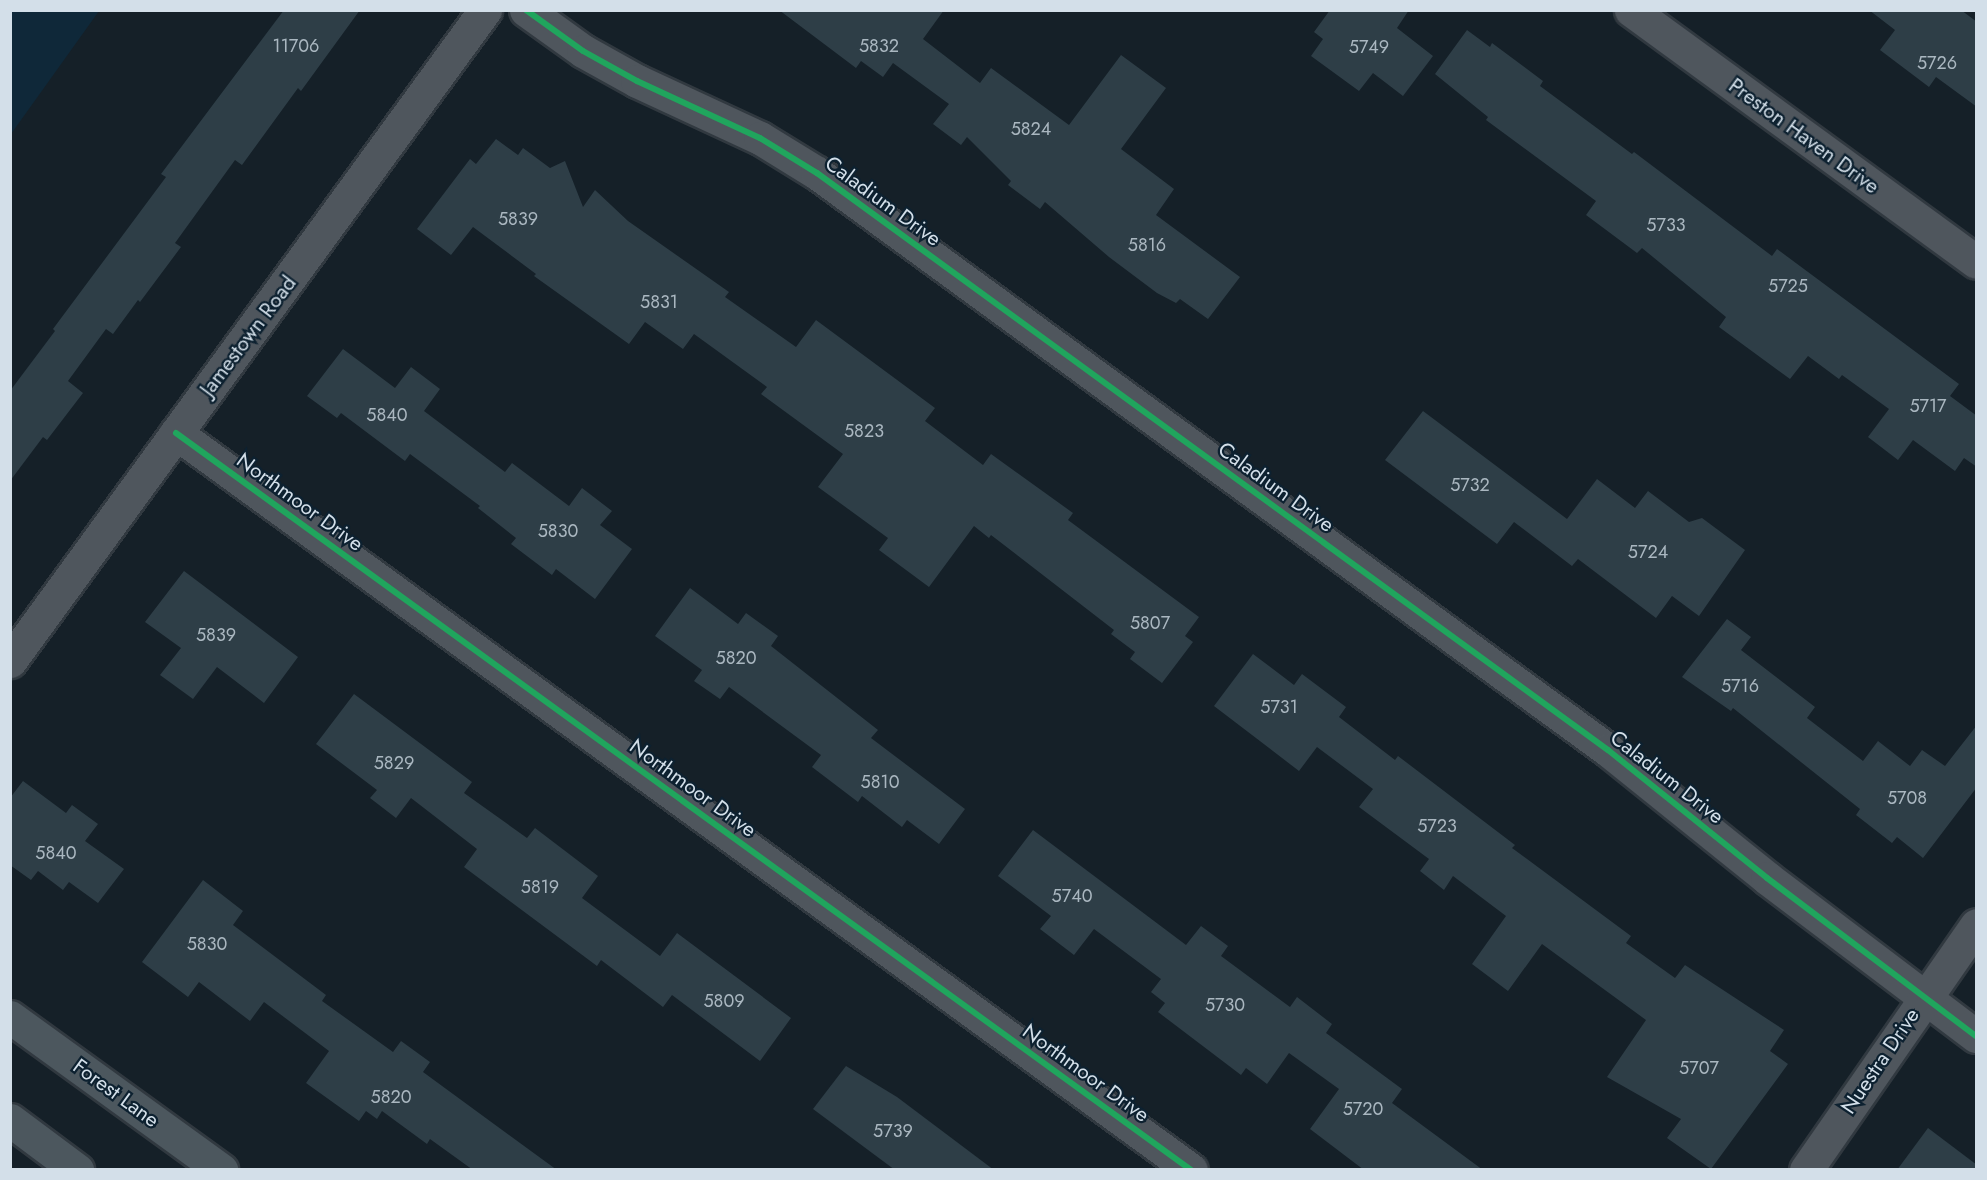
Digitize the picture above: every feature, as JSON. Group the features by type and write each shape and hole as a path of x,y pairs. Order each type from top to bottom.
{"main road":[{"name":"Forest Lane","path":"10,1017 221,1170"},
{"path":"10,1120 77,1170"}],"street":[{"name":"Jamestown Road","path":"10,661 485,10"},
{"name":"Caladium Drive","path":"526,10 583,51 637,81 760,138 817,173 1608,750 1767,878 1977,1036"},
{"name":"Preston Haven Drive","path":"1630,10 1977,262"},
{"name":"Northmoor Drive","path":"176,433 1191,1170"},
{"name":"Nuestra Drive","path":"1806,1170 1924,997 1977,925"}],"shaded area":[{"path":"10,11 99,11 11,134"}],"building":[{"path":"284,10 360,10 301,91 298,88 242,165 235,160 175,243 181,247 140,302 138,300 113,334 106,329 68,381 83,393 47,440 43,437 10,481 10,391 166,177 161,174"},
{"path":"779,10 944,10 923,39 980,83 991,68 1069,125 1121,55 1166,88 1121,149 1174,189 1156,215 1240,277 1208,319 1180,299 1176,303 1157,293 1109,257 1045,202 1040,209 1008,185 1011,181 967,137 961,145 933,124 949,104 893,63 883,77 861,61 856,68"},
{"path":"1330,10 1409,10 1397,28 1433,56 1403,96 1373,73 1359,91 1311,56 1323,39 1314,32"},
{"path":"1869,10 1961,10 1977,22 1977,107 1936,77 1929,87 1880,50 1895,30"},
{"path":"1467,30 1490,47 1492,43 1543,81 1540,86 1632,154 1634,152 1772,256 1777,249 1959,384 1950,396 1977,416 1977,467 1964,458 1955,471 1913,440 1898,460 1868,437 1889,409 1842,375 1839,379 1808,356 1790,379 1719,327 1726,317 1642,248 1637,253 1586,215 1596,201 1486,120 1488,117 1435,74"},
{"path":"496,139 518,155 523,148 550,168 565,161 583,207 595,190 628,221 729,292 725,297 796,347 816,320 935,408 925,421 983,465 991,454 1073,513 1068,520 1199,617 1185,636 1193,642 1162,683 1130,659 1135,652 1111,634 1114,630 991,535 989,538 974,526 929,587 879,550 888,538 818,487 843,454 761,394 767,387 694,334 683,349 645,322 629,344 534,276 536,274 473,227 451,255 417,229 470,159 476,164"},
{"path":"343,349 395,388 411,367 440,389 424,411 505,472 512,463 569,506 582,488 612,511 600,525 632,549 595,599 556,569 552,575 511,544 516,538 478,508 480,506 410,454 405,461 341,413 337,418 307,396"},
{"path":"1423,411 1567,519 1597,479 1635,508 1648,491 1689,522 1702,518 1745,550 1699,616 1672,596 1656,618 1578,559 1572,566 1514,522 1497,544 1385,460"},
{"path":"184,571 298,657 264,703 217,667 193,699 160,675 181,648 145,622"},
{"path":"690,588 738,624 746,613 778,636 771,646 878,730 871,738 965,809 939,844 907,820 902,827 862,796 858,802 812,767 821,755 729,687 720,699 694,681 702,670 655,636"},
{"path":"1727,619 1751,637 1741,650 1815,707 1807,718 1863,761 1878,741 1910,766 1922,750 1945,766 1977,725 1977,787 1923,858 1897,837 1892,843 1856,815 1860,809 1733,708 1731,711 1682,677"},
{"path":"1253,654 1294,685 1302,674 1346,707 1339,717 1395,760 1398,756 1515,845 1512,848 1631,936 1626,943 1675,978 1685,965 1784,1030 1770,1051 1788,1064 1711,1169 1667,1138 1681,1119 1607,1077 1646,1020 1542,944 1508,991 1472,964 1506,916 1453,876 1444,890 1420,871 1429,859 1359,807 1373,789 1317,747 1299,771 1214,706"},
{"path":"354,694 472,782 464,793 527,838 535,828 598,876 582,898 660,956 677,933 791,1018 760,1061 672,995 663,1007 601,960 597,966 464,867 477,849 411,798 396,818 370,798 377,790 316,744"},
{"path":"23,781 66,813 72,805 98,824 85,841 124,869 98,903 69,882 63,890 38,871 31,880 10,865 10,798"},
{"path":"1033,830 1186,945 1201,926 1228,946 1221,956 1290,1007 1297,997 1332,1024 1326,1033 1402,1089 1392,1103 1483,1170 1364,1170 1310,1129 1339,1089 1289,1053 1267,1084 1246,1068 1241,1075 1158,1012 1165,1003 1151,992 1161,979 1094,929 1074,955 1040,929 1051,916 998,876"},
{"path":"203,880 243,911 233,925 326,995 322,1001 393,1052 401,1041 430,1062 423,1072 557,1170 473,1170 430,1139 427,1144 382,1111 377,1119 366,1111 359,1121 306,1083 329,1051 264,1002 250,1021 199,982 188,997 142,962"},
{"path":"846,1066 897,1097 994,1170 895,1170 813,1109"},
{"path":"1928,1128 1977,1165 1977,1170 1897,1170"}],"cycle path":[{"path":"526,10 583,51 637,81 760,138 817,173 1608,750 1767,878 1976,1036"},
{"path":"176,433 1191,1170"}]}
